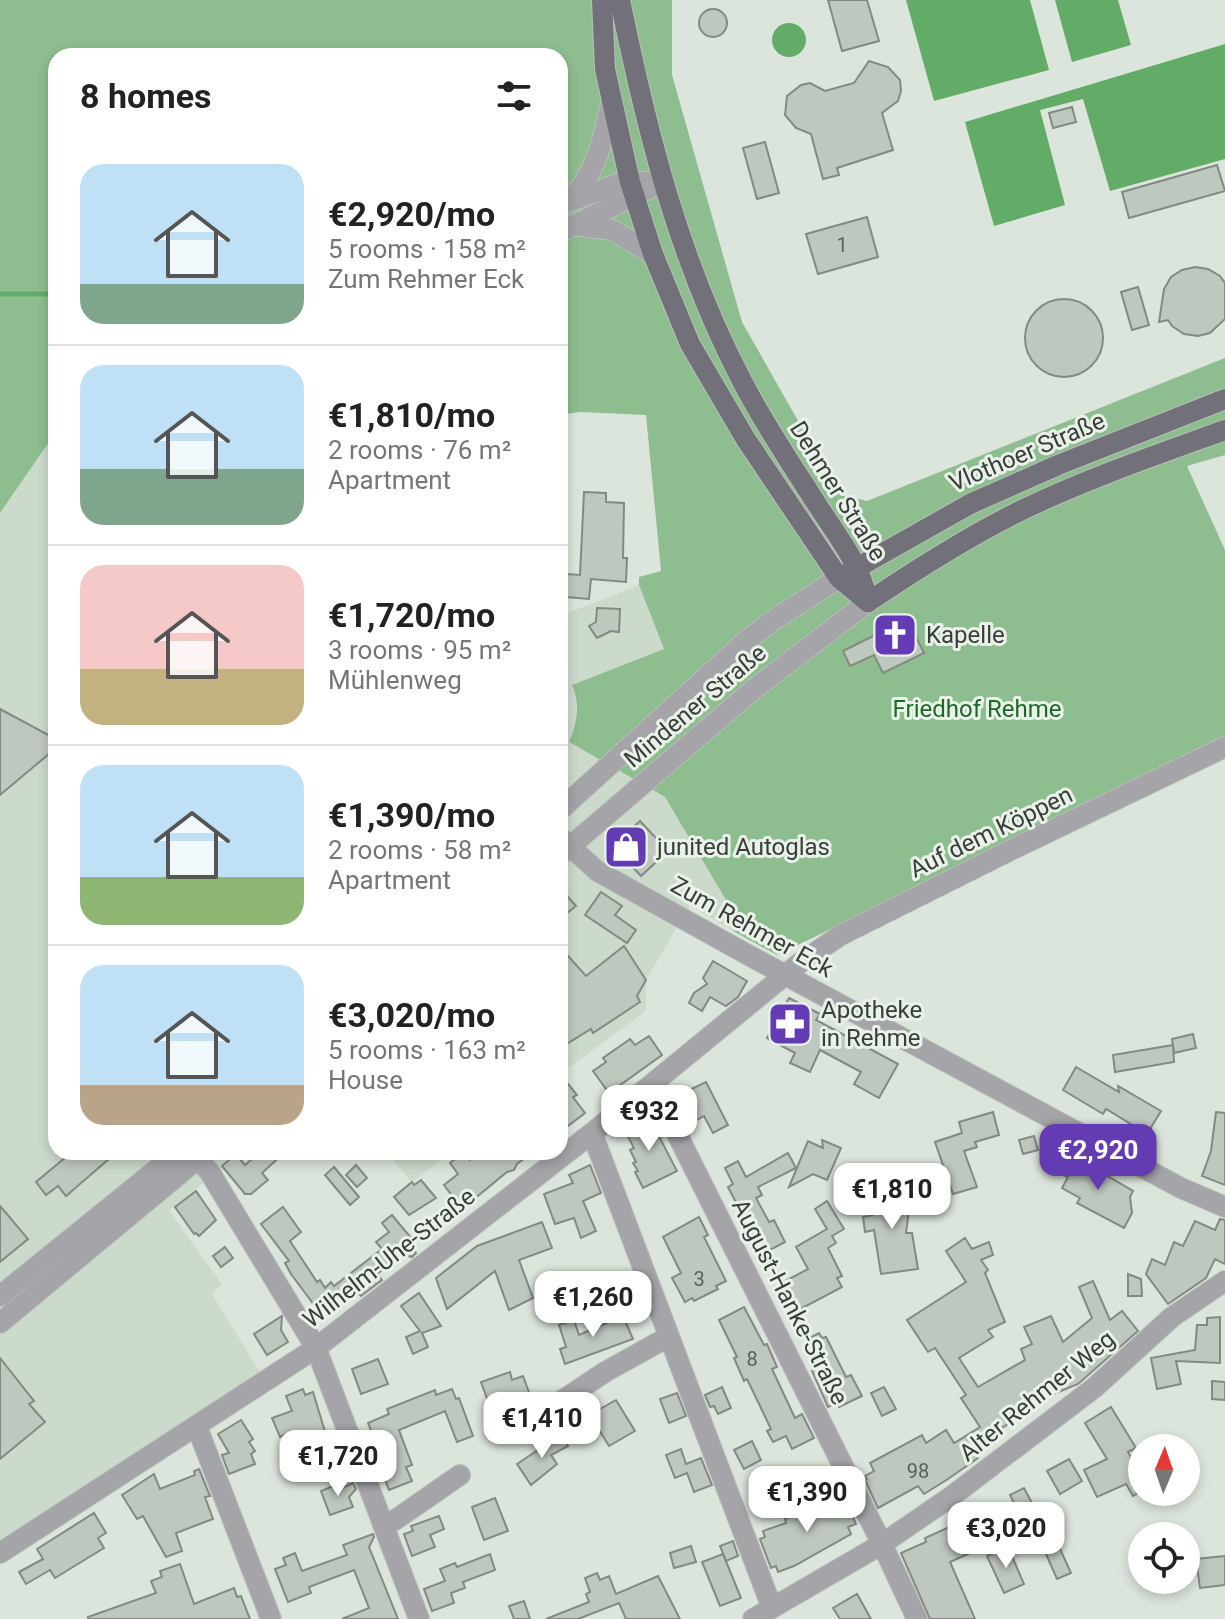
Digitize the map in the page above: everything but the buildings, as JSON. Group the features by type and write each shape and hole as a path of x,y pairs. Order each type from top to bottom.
{"main road":[{"name":"Dehmer Straße","path":"602,0 602,34 611,103 632,189 653,254 690,344 745,438 839,578 868,602"},
{"name":"Dehmer Straße","path":"620,0 662,182 695,281 742,382 858,566 868,602"},
{"name":"Vlothoer Straße","path":"858,566 939,519 1009,485 1225,399"},
{"name":"Vlothoer Straße","path":"868,602 922,565 1021,511 1091,479 1225,430"},
{"name":"Mindener Straße","path":"839,578 858,566"}],"street":[{"path":"568,201 589,178 596,163 611,103"},
{"path":"568,203 604,187 632,189 662,182"},
{"path":"568,228 632,189"},
{"path":"568,229 612,230 653,254"},
{"name":"Mindener Straße","path":"568,803 733,651 772,621 839,578"},
{"name":"Mindener Straße","path":"568,842 754,689 868,602"},
{"name":"Auf dem Köppen","path":"788,975 801,962 841,935 1225,747"},
{"name":"Zum Rehmer Eck","path":"568,850 597,871 788,975 1181,1188 1225,1207"},
{"name":"Wilhelm-Uhe-Straße","path":"568,1152 788,975"},
{"name":"August-Hanke-Straße","path":"652,1084 917,1619"},
{"path":"592,1133 772,1608"},
{"path":"0,1296 168,1160"},
{"path":"0,1323 197,1160"},
{"path":"204,1160 316,1348 419,1619"},
{"name":"Wilhelm-Uhe-Straße","path":"0,1553 316,1348 557,1160"},
{"name":"Alter Rehmer Weg","path":"753,1619 882,1544 991,1468 1094,1388 1172,1317 1225,1281"},
{"path":"527,1424 605,1372 668,1337"},
{"path":"197,1427 271,1619"},
{"path":"383,1525 460,1475"}],"shaded area":[{"path":"906,0 1030,0 1049,70 934,101"},
{"path":"1055,0 1118,0 1131,45 1072,62"},
{"path":"789,23 801,28 806,40 801,52 789,57 777,52 772,40 777,28"},
{"path":"1225,44 1225,159 1110,191 1083,99 1040,110 1065,205 994,226 965,122"},
{"path":"48,444 48,1160 232,1160 169,1210 222,1284 212,1294 261,1374 0,1546 0,513"},
{"path":"639,585 664,649 572,685 578,712 569,742 665,797 739,922 733,931 690,905 646,980 646,1011 568,1068 568,760 568,613"},
{"path":"393,1160 442,1160 411,1182"}],"green space":[{"name":"Friedhof Rehme","path":"0,0 672,0 672,75 742,322 840,495 867,501 1225,358 1225,455 1187,466 1225,550 1225,739 777,955 733,931 739,922 665,797 569,742 577,714 572,685 664,649 639,585 639,577 661,571 646,415 568,414 568,48 48,48 48,444 0,513"}],"waterway":[{"path":"0,294 48,294"}],"place":[{"name":"Kapelle","path":"895,635"},
{"name":"junited Autoglas","path":"626,847"},
{"name":"Apotheke in Rehme","path":"790,1024"}]}
